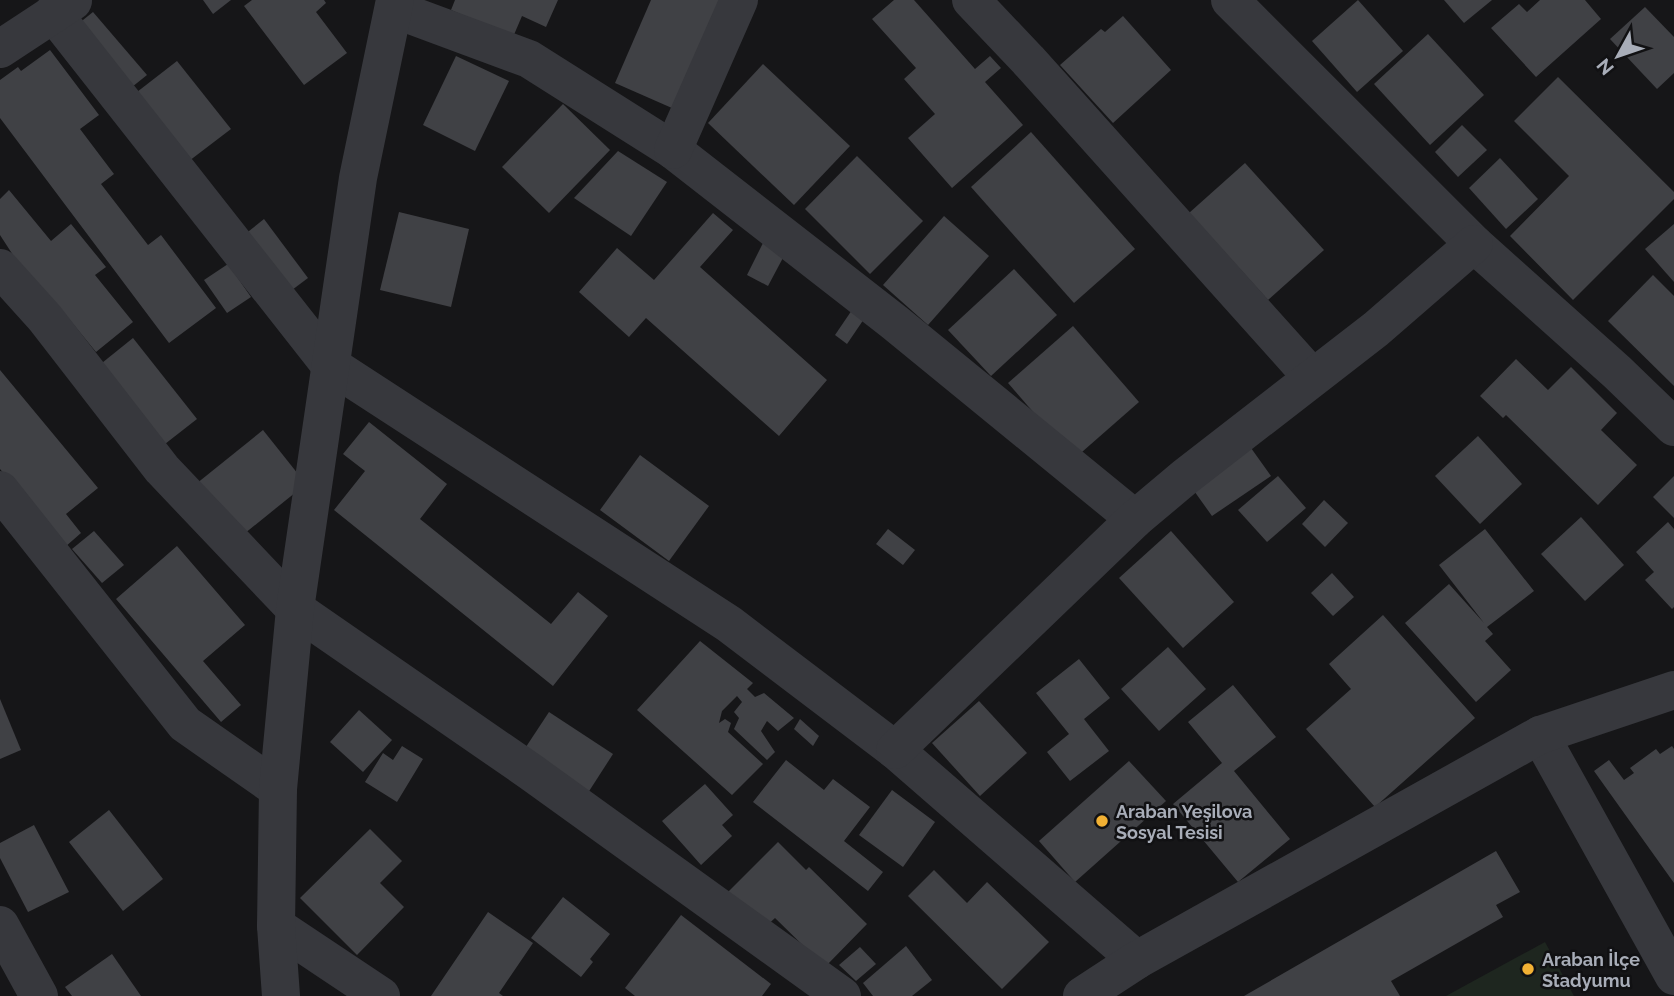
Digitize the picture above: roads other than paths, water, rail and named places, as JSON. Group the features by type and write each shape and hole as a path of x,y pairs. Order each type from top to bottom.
{"street":[{"path":"673,150 739,0"},
{"path":"971,0 1312,377"},
{"path":"1230,0 1474,244 1674,427"},
{"path":"281,996 276,926 278,789 295,610 358,178 395,5 529,59 673,150 894,322 1135,519"},
{"path":"0,49 64,6 329,364 729,624 895,750 1137,960"},
{"path":"895,750 1135,519 1312,377 1377,329 1474,244"},
{"path":"0,268 45,318 162,469 295,610 531,772 842,996"},
{"path":"0,490 185,724 278,789"},
{"path":"1082,996 1137,960 1540,735 1674,690"},
{"path":"1540,735 1674,976"},
{"path":"0,925 39,996"},
{"path":"276,926 381,996"}],"place":[{"name":"Araban Yeşilova Sosyal Tesisi","path":"1102,821"},
{"name":"Araban İlçe Stadyumu","path":"1528,969"}]}
